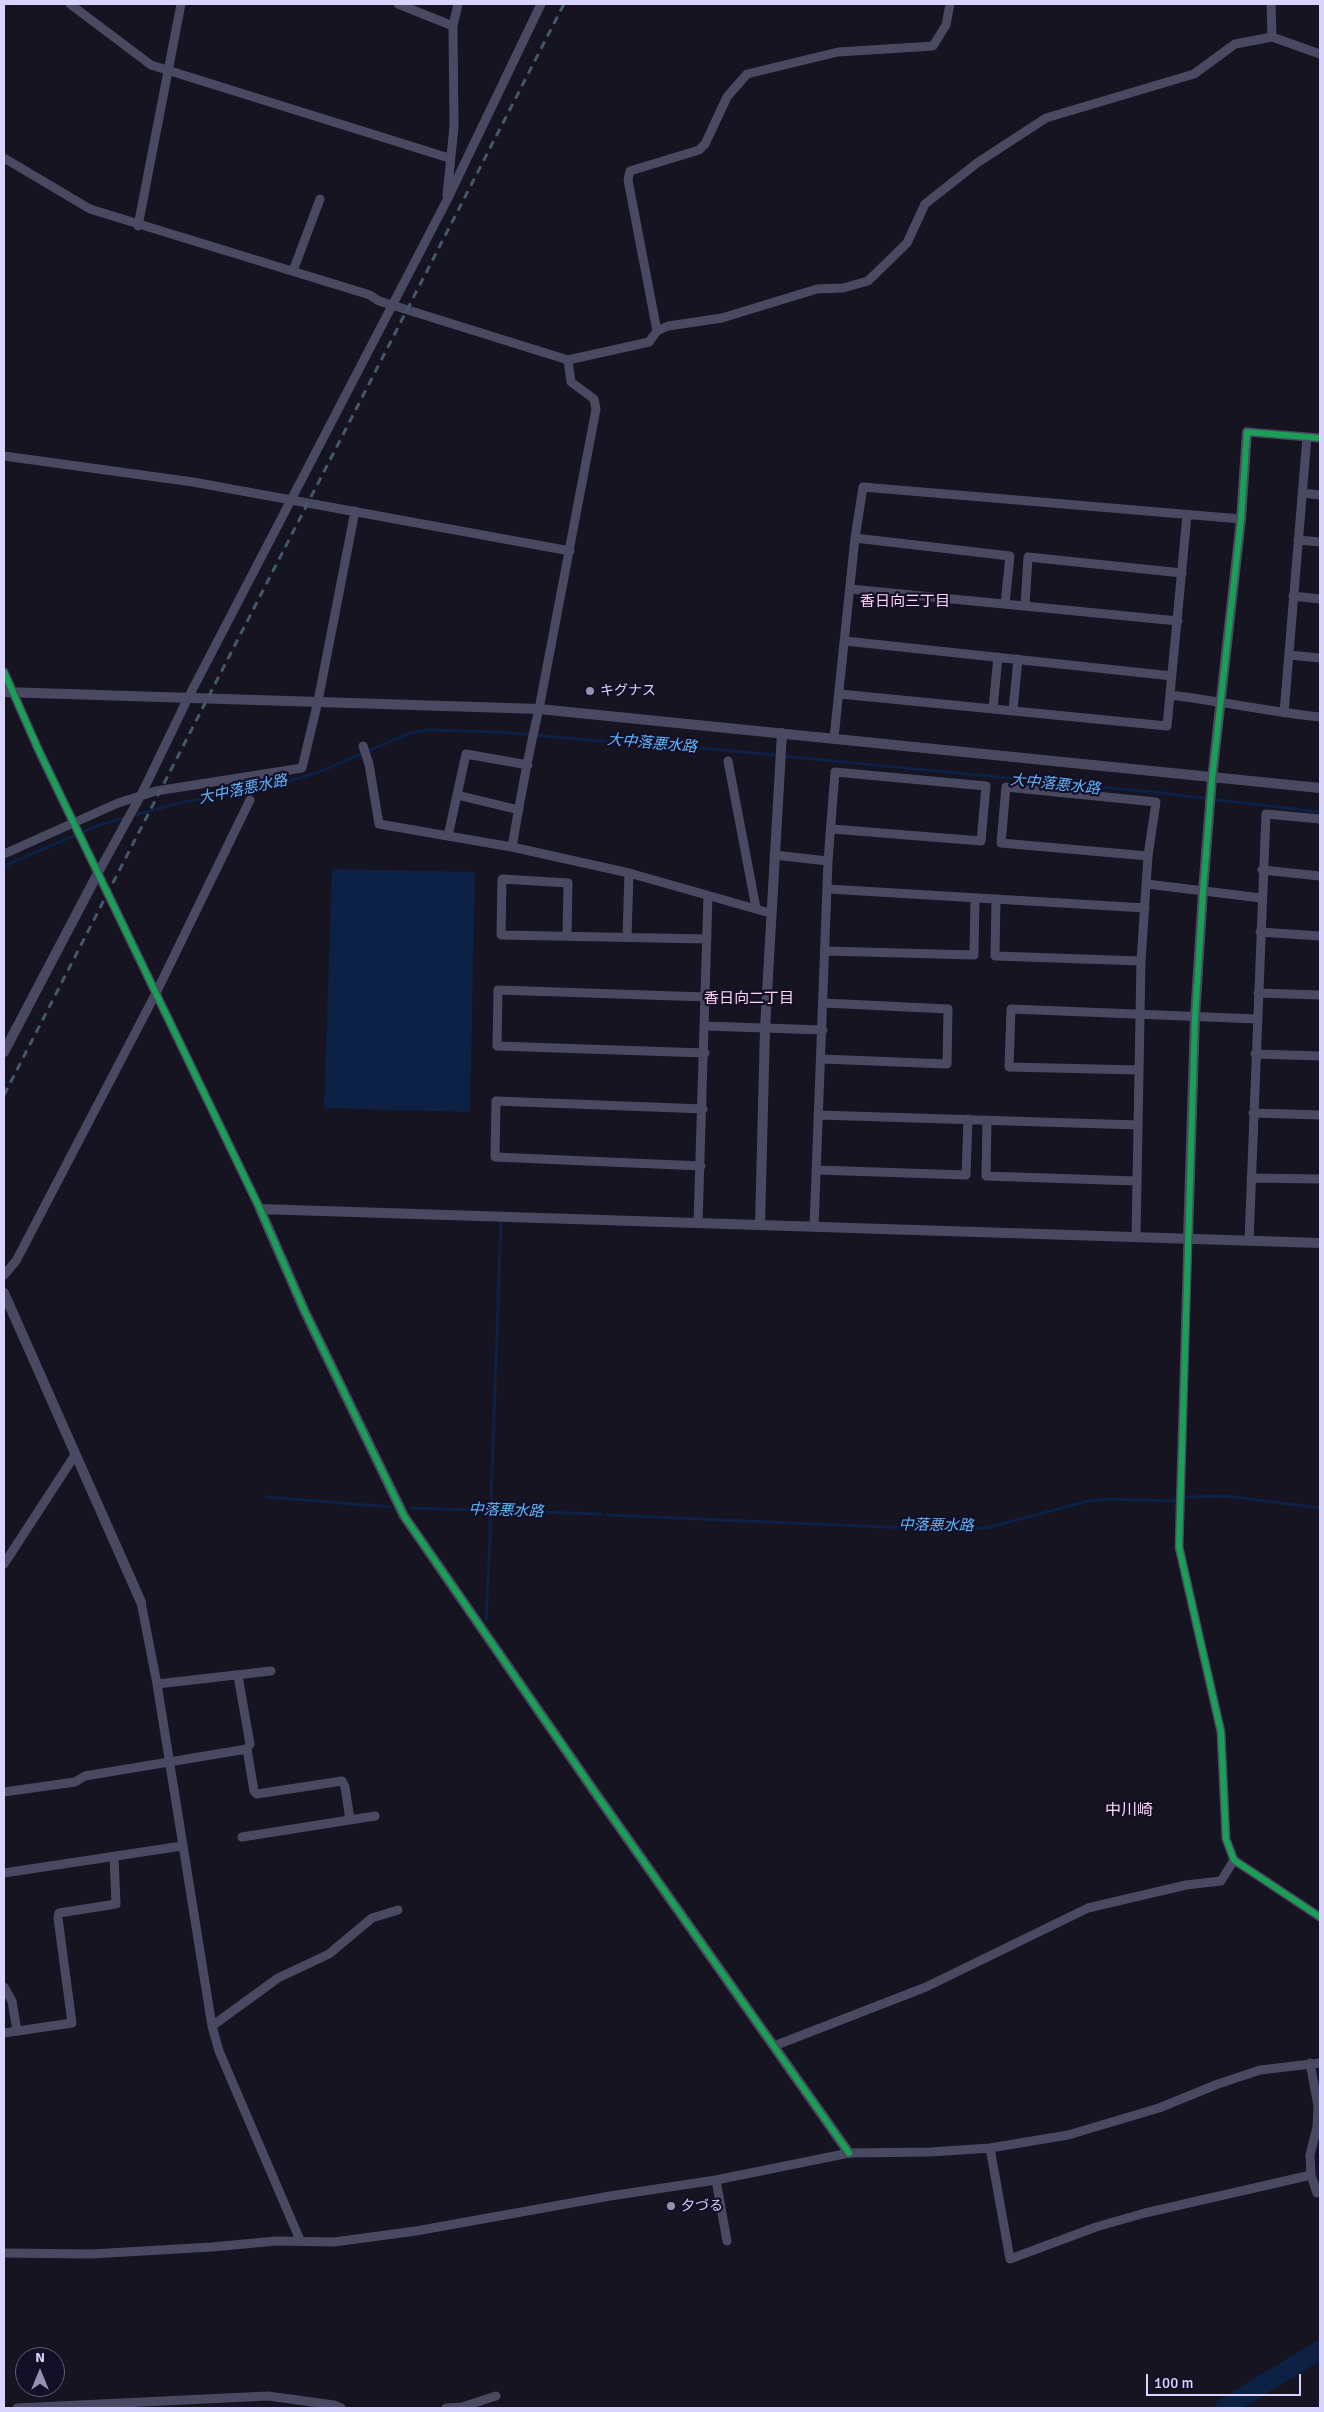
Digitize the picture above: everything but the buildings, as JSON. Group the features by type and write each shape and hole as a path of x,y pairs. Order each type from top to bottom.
{"street":[{"path":"70,4 145,60 168,69 449,158"},
{"path":"138,226 181,4"},
{"path":"398,4 454,26"},
{"path":"447,200 449,158 454,127 454,26 458,4"},
{"path":"4,1052 98,872 139,799 188,698 447,200 541,4"},
{"path":"657,331 630,196 628,180 630,171 699,150 705,144 727,97 747,74 838,52 933,46 946,25 950,4"},
{"path":"1271,4 1272,37"},
{"path":"4,158 90,209 138,226 370,295 391,305 568,360 650,342 657,331 668,326 722,318 818,289 843,288 868,281 907,243 925,204 977,163 1046,118 1194,74 1235,44 1272,37 1320,54"},
{"path":"293,271 320,199"},
{"path":"512,847 596,409 594,399 571,382 568,360"},
{"path":"1320,438 1247,432 1241,519 1212,779 1195,1017 1179,1547 1221,1732 1226,1839 1234,1860 1320,1917"},
{"path":"1284,713 1307,437"},
{"path":"4,456 108,469 293,499 570,551"},
{"path":"834,738 863,487 1241,519"},
{"path":"1302,493 1320,495"},
{"path":"4,854 66,826 76,826 156,791 302,768 318,701 354,511"},
{"path":"840,694 1167,726 1187,515"},
{"path":"856,538 1010,556 1005,604"},
{"path":"1298,540 1320,542"},
{"path":"1025,606 1028,556 1182,573"},
{"path":"850,589 1178,622"},
{"path":"1293,596 1320,599"},
{"path":"846,641 1172,676"},
{"path":"1288,655 1320,658"},
{"path":"993,708 998,657"},
{"path":"1013,710 1018,659"},
{"path":"4,672 9,693 83,840 260,1209 305,1312 404,1516 594,1791 849,2152"},
{"path":"9,693 539,709 834,738 1212,779 1320,788"},
{"path":"1170,695 1222,701 1284,713 1320,717"},
{"path":"760,1225 770,913 782,733"},
{"path":"363,746 379,824 512,847 629,873 770,913"},
{"path":"448,836 466,754 528,765"},
{"path":"728,761 756,908"},
{"path":"814,1227 820,1114 828,860 832,829 835,772 986,786 981,841 832,829"},
{"path":"1136,1237 1141,961 1148,856 1156,802 1006,788 1001,843 1148,856"},
{"path":"457,794 519,810"},
{"path":"4,1275 16,1261 156,993 250,800"},
{"path":"1249,1241 1262,870 1266,814 1320,819"},
{"path":"774,854 828,860"},
{"path":"1262,870 1320,876"},
{"path":"627,937 629,873"},
{"path":"567,936 568,883 502,878 501,935 707,940"},
{"path":"1146,884 1261,898"},
{"path":"828,889 1145,908"},
{"path":"698,1223 705,1054 708,896"},
{"path":"826,951 974,955 976,898"},
{"path":"996,899 995,956 1141,961"},
{"path":"1260,932 1320,936"},
{"path":"705,1054 497,1046 498,990 706,997"},
{"path":"1258,993 1320,995"},
{"path":"822,1059 947,1064 948,1009 824,1003"},
{"path":"1138,1070 1009,1067 1011,1009 1257,1019"},
{"path":"705,1026 823,1030"},
{"path":"1255,1054 1320,1056"},
{"path":"701,1166 495,1157 496,1101 703,1109"},
{"path":"1253,1113 1320,1116"},
{"path":"820,1114 1138,1125"},
{"path":"817,1170 966,1174 968,1119"},
{"path":"987,1120 986,1176 1136,1180"},
{"path":"1251,1178 1320,1179"},
{"path":"260,1209 1320,1243"},
{"path":"4,1293 141,1602 157,1684 212,2026 219,2051 300,2240"},
{"path":"4,1564 75,1455"},
{"path":"157,1684 271,1671"},
{"path":"238,1676 250,1744 247,1749 254,1791 257,1794 342,1782 345,1787 350,1820"},
{"path":"4,1792 75,1782 86,1776 158,1765 169,1760 247,1749"},
{"path":"242,1837 374,1816"},
{"path":"4,1873 182,1846"},
{"path":"4,2033 72,2023 58,1918 59,1913 116,1904 114,1857"},
{"path":"774,2046 926,1986 1088,1908 1186,1885 1221,1881 1234,1860"},
{"path":"212,2026 278,1978 329,1954 372,1918 398,1910"},
{"path":"4,1987 12,2001 17,2031"},
{"path":"4,2253 91,2254 300,2240 334,2242 416,2231 610,2196 716,2180 849,2152 931,2152 990,2148 1093,2129 1158,2108 1218,2084 1260,2070 1310,2063 1320,2064"},
{"path":"1310,2063 1318,2106 1317,2127 1310,2155 1311,2174 1317,2193 1320,2192"},
{"path":"990,2148 1010,2258 1096,2227 1137,2215 1311,2174"},
{"path":"716,2180 727,2240"},
{"path":"17,2408 268,2396 334,2405 341,2408"},
{"path":"446,2408 462,2407 496,2396"}],"water":[{"path":"332,869 475,872 470,1112 324,1108"}],"waterway":[{"name":"大中落悪水路","path":"4,866 99,825 179,803 290,781 319,772 410,733 427,730 500,732 647,745 680,746 1152,792 1320,812"},
{"path":"491,1499 501,1222"},
{"name":"中落悪水路","path":"608,1515 972,1529 990,1527 1088,1501 1108,1499 1173,1501 1190,1497 1226,1496 1320,1508"},
{"name":"中落悪水路","path":"267,1497 391,1507"},
{"name":"中落悪水路","path":"411,1508 601,1514"},
{"path":"486,1620 491,1516"},
{"path":"1224,2408 1320,2350"}],"railway":[{"path":"4,1095 564,4"}],"cycle path":[{"path":"1320,438 1247,432 1241,519 1212,779 1195,1017 1179,1547 1221,1732 1226,1839 1234,1860 1320,1917"},
{"path":"4,672 39,751 260,1209 305,1312 404,1516 594,1791 849,2153"}],"place":[{"name":"キグナス","path":"590,691"},
{"name":"夕づる","path":"671,2206"}],"district":[{"name":"香日向三丁目","path":"905,602"},
{"name":"香日向二丁目","path":"749,999"},
{"name":"中川崎","path":"1129,1811"}]}
